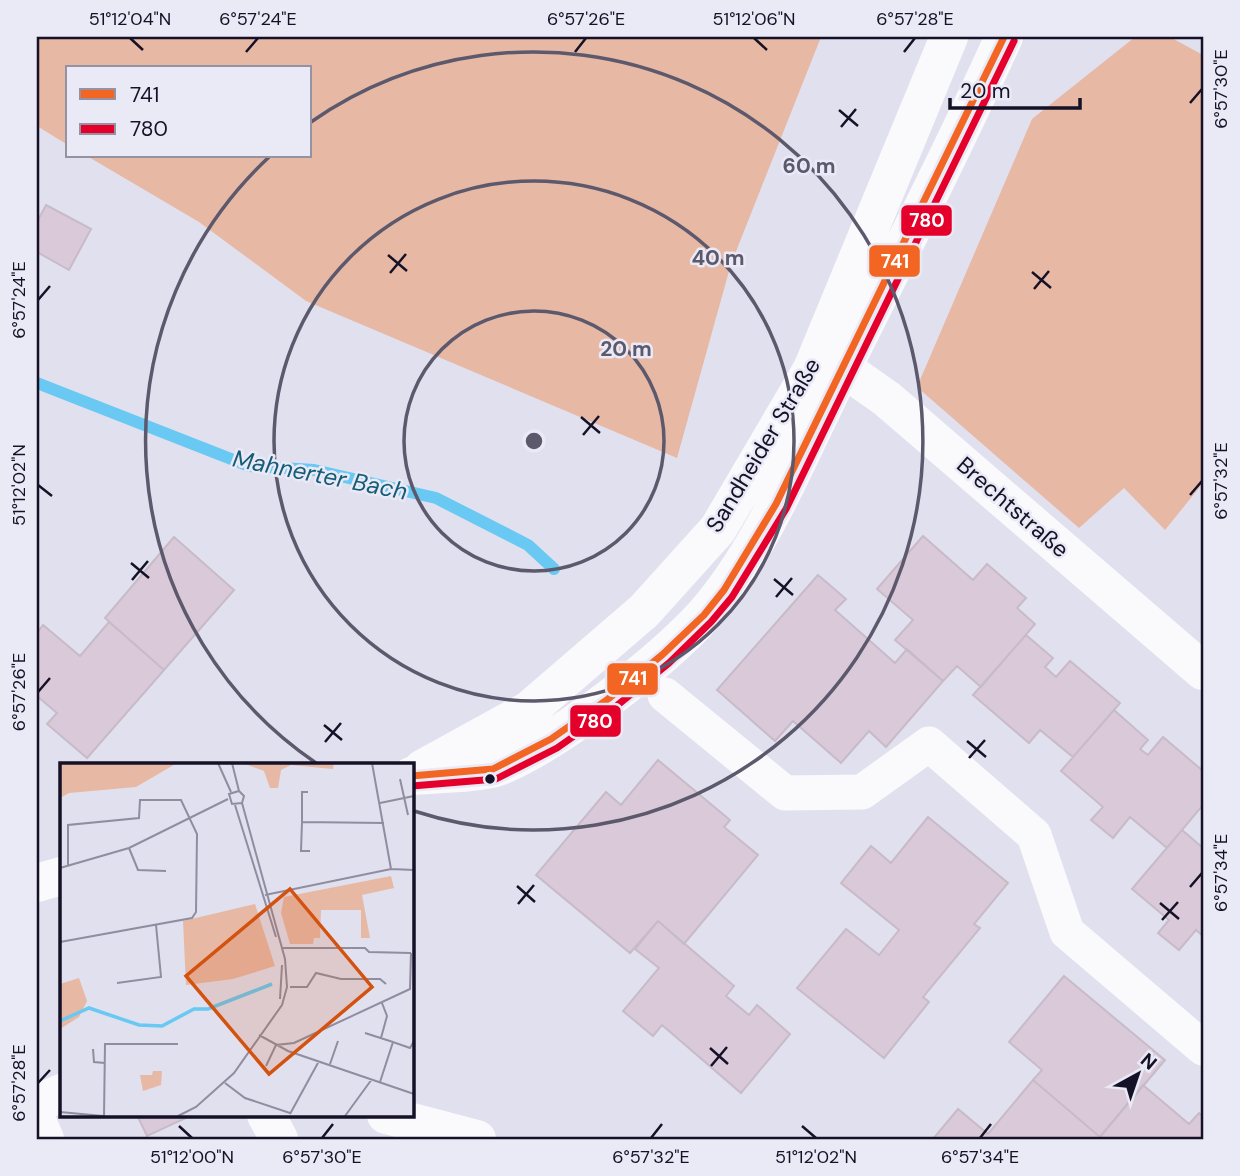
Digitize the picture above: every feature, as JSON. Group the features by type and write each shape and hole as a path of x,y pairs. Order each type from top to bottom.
{"street":[{"name":"Sandheider Straße","path":"413,775 499,767 560,733 640,672 704,615 740,567 827,368 949,37"},
{"name":"Sandheider Straße","path":"827,368 960,133 1004,37"},
{"name":"Brechtstraße","path":"827,368 887,398 1203,671"},
{"path":"665,695 785,793 862,792 929,744 1034,835 1067,932 1203,1048"},
{"path":"37,883 60,876"},
{"path":"37,1104 60,1093"},
{"path":"267,1116 279,1139"},
{"path":"390,1116 477,1139"},
{"path":"37,1121 45,1139"}],"shaded area":[{"path":"37,37 821,37 731,264 677,458 306,301 199,222 90,158 312,158 312,66 66,66 66,144 37,126"},
{"path":"1135,37 1170,37 1203,55 1203,483 1165,530 1124,488 1079,528 917,387 1032,119"}],"building":[{"path":"46,205 91,229 69,270 37,252 37,222"},
{"path":"923,536 973,580 987,564 1026,598 1017,608 1035,624 981,687 957,666 943,681 895,640 913,620 877,589"},
{"path":"174,537 234,590 164,670 105,618"},
{"path":"818,575 846,599 835,610 895,663 907,649 943,681 886,747 869,731 841,763 793,721 775,741 717,690"},
{"path":"109,622 164,670 87,758 47,724 57,713 37,696 37,633 43,625 80,656"},
{"path":"1026,635 1053,658 1045,667 1056,677 1070,661 1120,703 1073,757 1040,730 1029,743 973,695"},
{"path":"1114,710 1148,740 1140,749 1148,755 1163,737 1203,771 1203,805 1167,848 1130,817 1113,838 1091,820 1103,807 1061,771"},
{"path":"658,760 730,820 724,827 758,855 684,944 658,921 630,953 536,875 606,792 621,805"},
{"path":"928,817 1008,883 974,924 980,928 923,997 929,1002 884,1058 797,988 846,929 879,955 899,930 841,883 871,846 891,863"},
{"path":"1182,830 1203,848 1203,936 1196,930 1179,950 1158,933 1169,920 1132,889"},
{"path":"658,921 734,986 726,996 749,1015 757,1005 790,1034 741,1093 662,1025 653,1036 623,1011 659,968 635,949"},
{"path":"1064,976 1165,1060 1100,1137 1033,1080 1042,1070 1009,1042"},
{"path":"1033,1080 1100,1137 933,1139 958,1109 988,1134"},
{"path":"1143,1085 1189,1124 1199,1113 1203,1116 1203,1139 1098,1139"},
{"path":"137,1116 190,1116 147,1136"}],"waterway":[{"name":"Mahnerter Bach","path":"37,383 249,466 314,470 436,498 528,545 554,569"}],"transit line":[{"name":"741","path":"413,776 493,769 551,739 608,699 662,655 704,615 724,590 776,504 1004,37"},
{"name":"780","path":"413,786 496,779 557,748 614,708 669,663 732,597 786,509 1014,41"}]}
